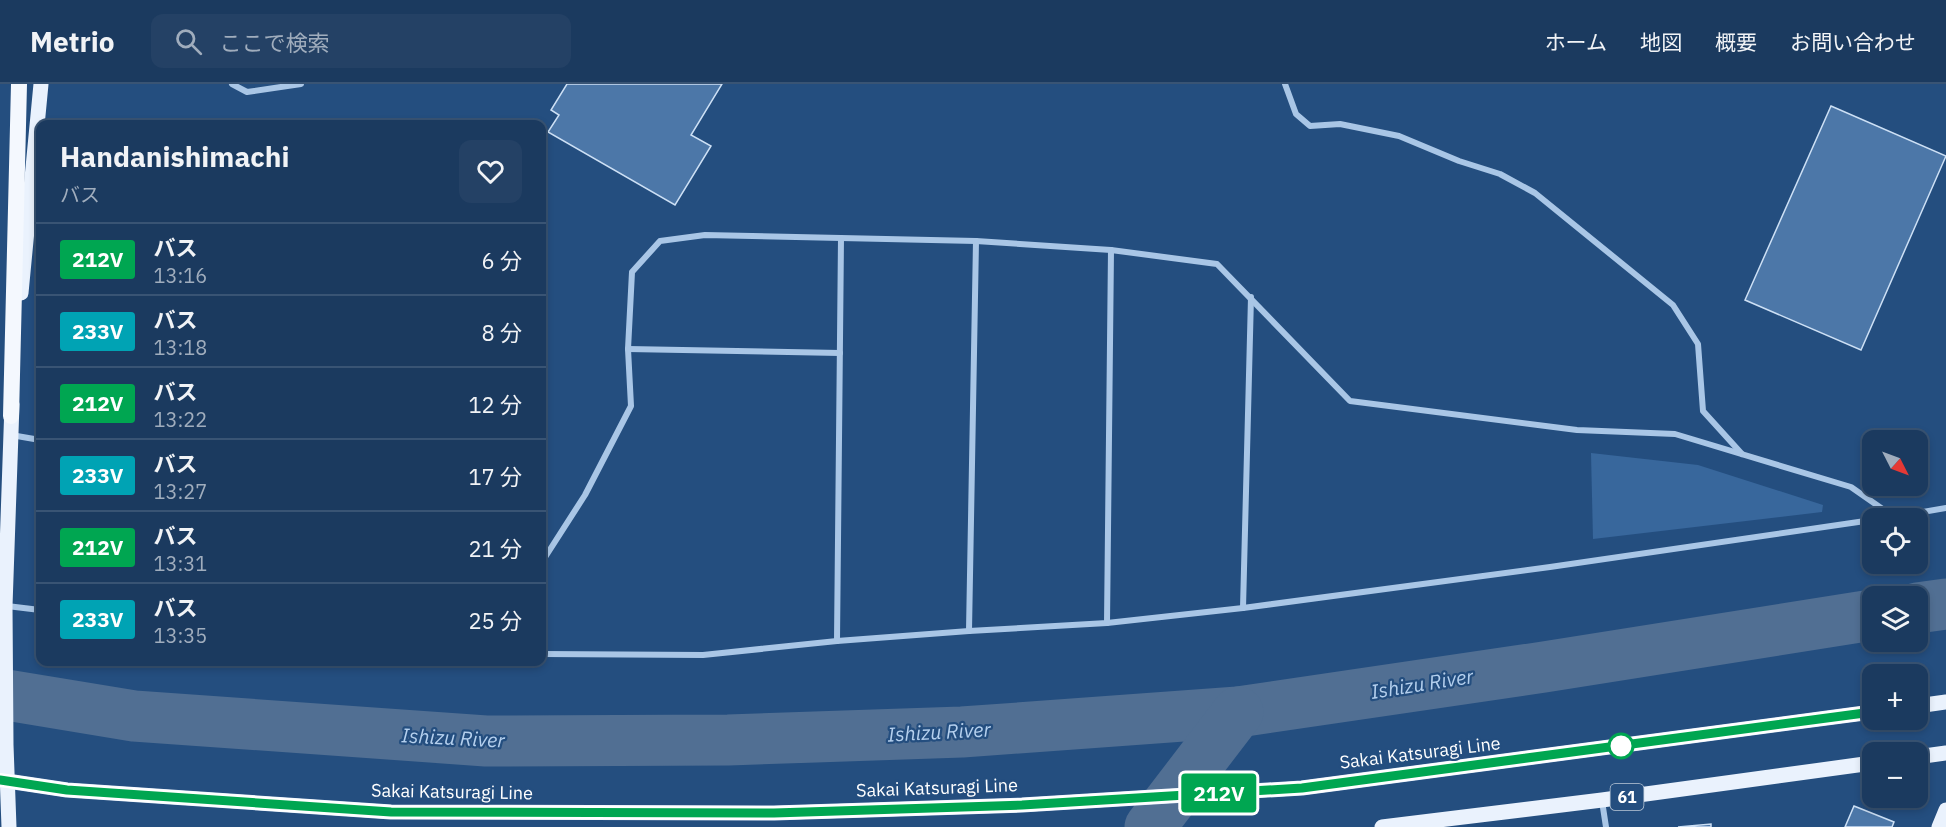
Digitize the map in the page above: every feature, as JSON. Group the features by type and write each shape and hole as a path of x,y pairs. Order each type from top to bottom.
{"highway":[{"path":"11,416 19,84"}],"main road":[{"path":"37,120 41,84"},
{"path":"9,827 4,781 6,639 2,605 11,416 36,132"},
{"path":"1928,704 1946,702"},
{"name":"Sakai Katsuragi Line","path":"4,781 67,790 391,812 774,813 1022,805 1302,788 1862,713"},
{"path":"1928,755 1946,753"},
{"name":"61","path":"1382,827 1862,764"},
{"path":"1939,827 1946,810"}],"street":[{"path":"232,84 247,92 268,87 301,84"},
{"path":"1285,84 1296,114 1310,126 1340,124 1399,136 1458,161 1500,174 1535,193 1673,305 1698,344 1703,411 1743,455"},
{"path":"546,556 585,495 631,406 628,349 632,272 660,241 705,235 976,241 1111,250 1217,264 1350,401 1577,430 1675,434 1851,488 1881,508"},
{"path":"837,641 841,238"},
{"path":"969,631 976,241"},
{"path":"1107,623 1111,250"},
{"path":"1243,608 1251,297"},
{"path":"628,349 840,353"},
{"path":"10,435 36,439"},
{"path":"1928,511 1946,508"},
{"path":"546,654 703,655 837,641 1107,623 1243,608 1550,567 1862,521"},
{"path":"2,605 36,609"},
{"path":"1602,800 1606,827"}],"shaded area":[{"path":"1591,453 1698,465 1823,505 1822,512 1593,539"}],"building":[{"path":"567,84 722,84 691,135 711,146 675,205 548,132 559,115 551,110"},
{"path":"1831,106 1946,156 1861,350 1745,300"},
{"path":"1854,806 1894,822 1892,827 1845,827"},
{"path":"1711,824 1711,827 1678,827"}],"waterway":[{"name":"Ishizu River","path":"1928,606 1946,604"},
{"name":"Ishizu River","path":"0,694 134,716 486,741 728,740 962,732 1238,712 1862,617"},
{"path":"1150,827 1238,712"}],"bus line":[{"name":"212V","path":"0,780 67,790 391,812 774,813 1022,805 1302,788 1862,713"}]}
